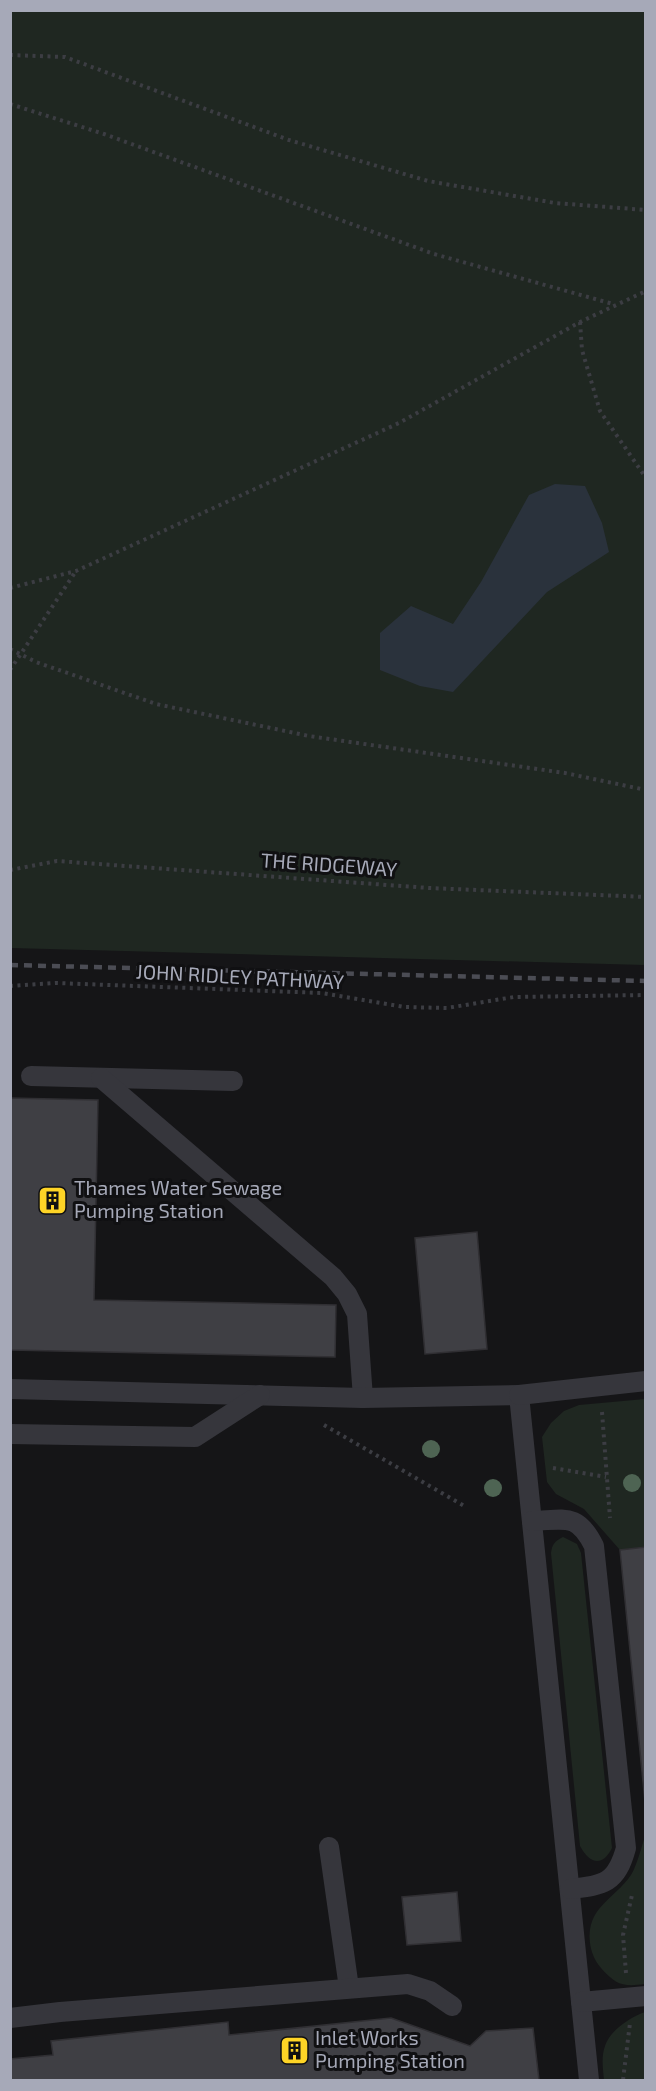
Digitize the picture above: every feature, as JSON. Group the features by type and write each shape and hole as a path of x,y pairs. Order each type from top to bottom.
{"lane":[{"path":"31,1076 233,1081"},
{"path":"101,1078 333,1277 347,1294 357,1314 363,1398"},
{"path":"10,1389 363,1398 519,1395 645,1381"},
{"path":"10,1434 195,1437 260,1395"},
{"path":"519,1395 589,2080"},
{"path":"532,1521 574,1520 586,1530 594,1546 626,1848 621,1866 610,1879 597,1886 570,1889"},
{"path":"329,1847 349,1988"},
{"path":"10,2018 408,1984 430,1991 452,2006"},
{"path":"581,2002 645,1996"}],"path":[{"path":"10,54 65,57 289,140 429,181 555,203 645,210"},
{"path":"10,104 104,134 434,254 614,304"},
{"path":"10,588 76,571 399,423 580,322 645,291"},
{"path":"580,322 582,350 600,411 645,478"},
{"path":"10,670 76,571"},
{"path":"10,649 36,662 166,706 309,736 565,773 645,790"},
{"name":"THE RIDGEWAY","path":"10,870 57,861 429,888 645,897"},
{"name":"JOHN RIDLEY PATHWAY","path":"10,986 56,983 322,993 405,1007 437,1008 514,997 645,995"},
{"path":"314,1420 466,1507"},
{"path":"526,1469 553,1468 606,1477"}],"shaded area":[{"path":"11,11 645,11 645,965 11,948"},
{"path":"555,484 585,486 602,523 609,552 547,592 453,692 420,686 380,670 380,633 411,606 453,624 481,582 529,495"},
{"path":"645,1399 645,1547 620,1550 584,1509 556,1494 547,1482 542,1437 551,1423 564,1411 579,1405"},
{"path":"563,1537 577,1544 581,1553 612,1848 600,1861 587,1856 580,1846 551,1553 554,1543"},
{"path":"645,1836 645,1984 625,1985 611,1978 597,1962 592,1953 590,1931 597,1912 633,1872"},
{"path":"645,2012 645,2080 604,2080 603,2054 611,2035 622,2025"}],"building":[{"name":"Thames Water Sewage Pumping Station","path":"10,1098 98,1100 94,1300 336,1305 335,1357 10,1350"},
{"path":"477,1232 487,1349 425,1354 415,1238"},
{"path":"646,1547 646,1812 620,1550"},
{"path":"457,1892 461,1941 407,1945 402,1897"},
{"name":"Inlet Works Pumping Station","path":"391,2018 470,2046 486,2031 533,2028 539,2080 10,2080 10,2059 53,2055 51,2041 228,2022 229,2035"}],"railway":[{"path":"10,965 646,981"}],"place":[{"name":"Thames Water Sewage Pumping Station","path":"53,1200"},
{"name":"Inlet Works Pumping Station","path":"294,2050"}]}
